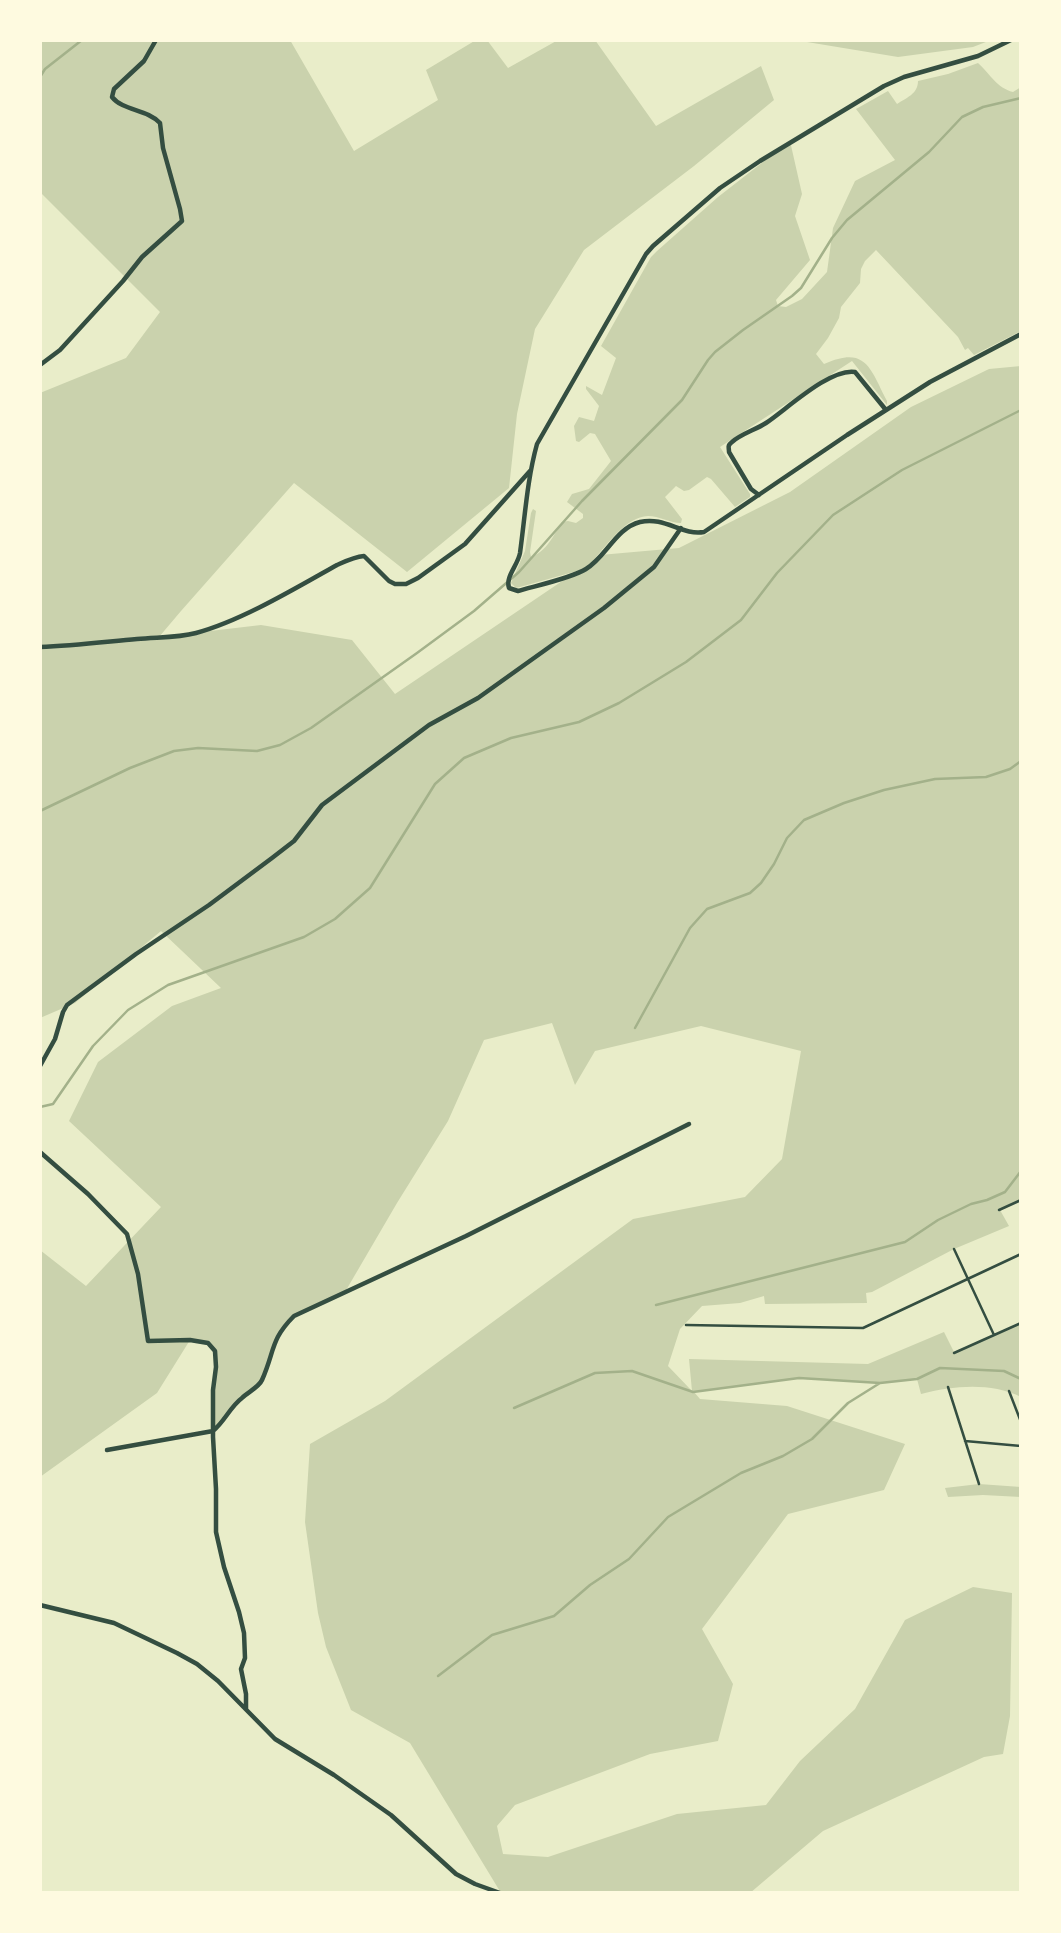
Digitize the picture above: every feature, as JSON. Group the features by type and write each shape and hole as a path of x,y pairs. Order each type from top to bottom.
{"street":[{"path":"40,365 60,349 142,257 182,221 163,148 160,123 150,115 120,103 113,97 114,89 144,61 156,40"},
{"path":"1010,40 978,56 904,77 884,86 720,188 653,246 537,444 520,558 507,583 512,590 518,591 588,568 622,533 638,523 654,520 698,534 704,533 930,382 1021,334"},
{"path":"759,495 751,489 729,452 731,443 764,425 820,385 847,372 855,372 886,410"},
{"path":"40,647 89,645 184,636 200,632 237,617 337,565 360,556 364,556 389,581 407,584 418,579 465,544 531,470"},
{"path":"40,1066 55,1039 67,1006 294,841 322,805 429,725 478,698 604,608 654,567 681,528"},
{"path":"107,1450 213,1431 222,1424 232,1407 261,1383 275,1339 294,1316 466,1236 690,1124"},
{"path":"40,1152 88,1194 127,1234 138,1274 148,1341 190,1340 208,1343 215,1351 213,1431 216,1532 244,1633 242,1669 246,1709"},
{"path":"40,1605 114,1623 197,1664 218,1681 275,1739 334,1775 391,1815 456,1874 500,1893"}],"lane":[{"path":"999,1210 1021,1199"},
{"path":"954,1249 994,1335"},
{"path":"686,1325 863,1328 1021,1254"},
{"path":"954,1353 1021,1323"},
{"path":"948,1387 979,1485"},
{"path":"1009,1391 1021,1422"},
{"path":"965,1441 1021,1446"}],"green space":[{"path":"40,40 290,40 354,151 438,100 426,70 476,40 487,40 508,68 558,40 595,40 656,126 761,66 774,100 694,166 584,250 535,329 517,414 509,488 407,572 294,483 159,637 261,625 352,640 395,694 577,571 516,588 511,583 525,551 533,509 536,511 531,557 545,547 562,522 576,523 583,518 583,514 567,502 572,494 589,489 611,461 595,434 590,433 579,442 576,441 574,426 579,417 594,421 599,406 586,386 602,395 616,358 601,346 651,257 657,251 718,197 790,141 802,194 795,216 810,260 776,300 778,306 786,307 802,299 827,272 833,228 855,181 895,160 856,109 888,91 897,104 914,92 918,81 978,63 1003,87 1013,92 1021,87 1021,331 974,355 968,348 965,350 958,337 876,250 865,261 861,269 860,283 841,307 839,318 816,354 824,364 849,357 865,363 876,379 887,405 852,361 720,447 750,497 735,507 707,477 689,490 684,491 676,486 665,497 682,519 681,523 652,516 632,521 618,532 595,558 600,555 679,548 790,492 911,407 989,369 1021,366 1021,1200 1000,1210 1009,1226 954,1249 866,1293 867,1303 765,1304 764,1296 740,1303 702,1306 680,1329 668,1366 692,1391 689,1359 868,1364 944,1332 954,1352 1021,1323 1021,1397 984,1387 946,1389 921,1394 917,1379 880,1383 799,1378 694,1392 700,1399 787,1406 905,1444 884,1490 788,1514 702,1629 733,1684 718,1741 650,1754 515,1805 497,1826 503,1854 548,1857 677,1814 766,1805 800,1761 855,1709 905,1620 973,1587 1012,1593 1010,1716 1003,1754 984,1757 823,1831 750,1893 501,1893 410,1743 351,1710 326,1647 318,1613 305,1522 310,1444 385,1401 633,1219 745,1197 782,1159 801,1051 701,1026 595,1051 575,1085 552,1023 484,1040 448,1121 345,1292 294,1316 281,1329 261,1383 241,1398 213,1431 215,1351 208,1343 190,1340 157,1393 40,1477 40,1250 86,1286 161,1207 69,1121 98,1062 172,1006 221,988 161,931 75,1003 40,1018 40,393 126,358 160,312 40,192"},
{"path":"805,40 991,40 973,47 898,57"},
{"path":"979,1484 1021,1487 1021,1497 948,1497 945,1488"}],"waterway":[{"path":"40,77 45,69 82,40"},
{"path":"40,811 130,768 174,751 198,748 257,751 280,745 311,728 417,653 474,611 519,572 582,501 682,400 715,352 801,288 832,238 847,220 929,152 962,117 983,107 1021,98"},
{"path":"40,1107 53,1104 93,1046 128,1010 168,985 304,937 335,919 370,888 435,784 464,758 511,738 579,722 619,703 686,662 741,620 777,573 833,515 902,470 1021,410"},
{"path":"635,1028 690,928 707,909 750,893 761,883 787,838 804,820 884,790 935,779 986,777 1010,769 1021,761"},
{"path":"656,1305 905,1242 938,1220 1005,1192 1021,1171"},
{"path":"514,1408 595,1373 632,1371 693,1392 799,1378 880,1383 917,1379 940,1368 1004,1371 1021,1379"},
{"path":"438,1676 492,1635 554,1616 590,1585 629,1559 668,1517 741,1473 783,1456 812,1439 848,1403 880,1383"}]}
